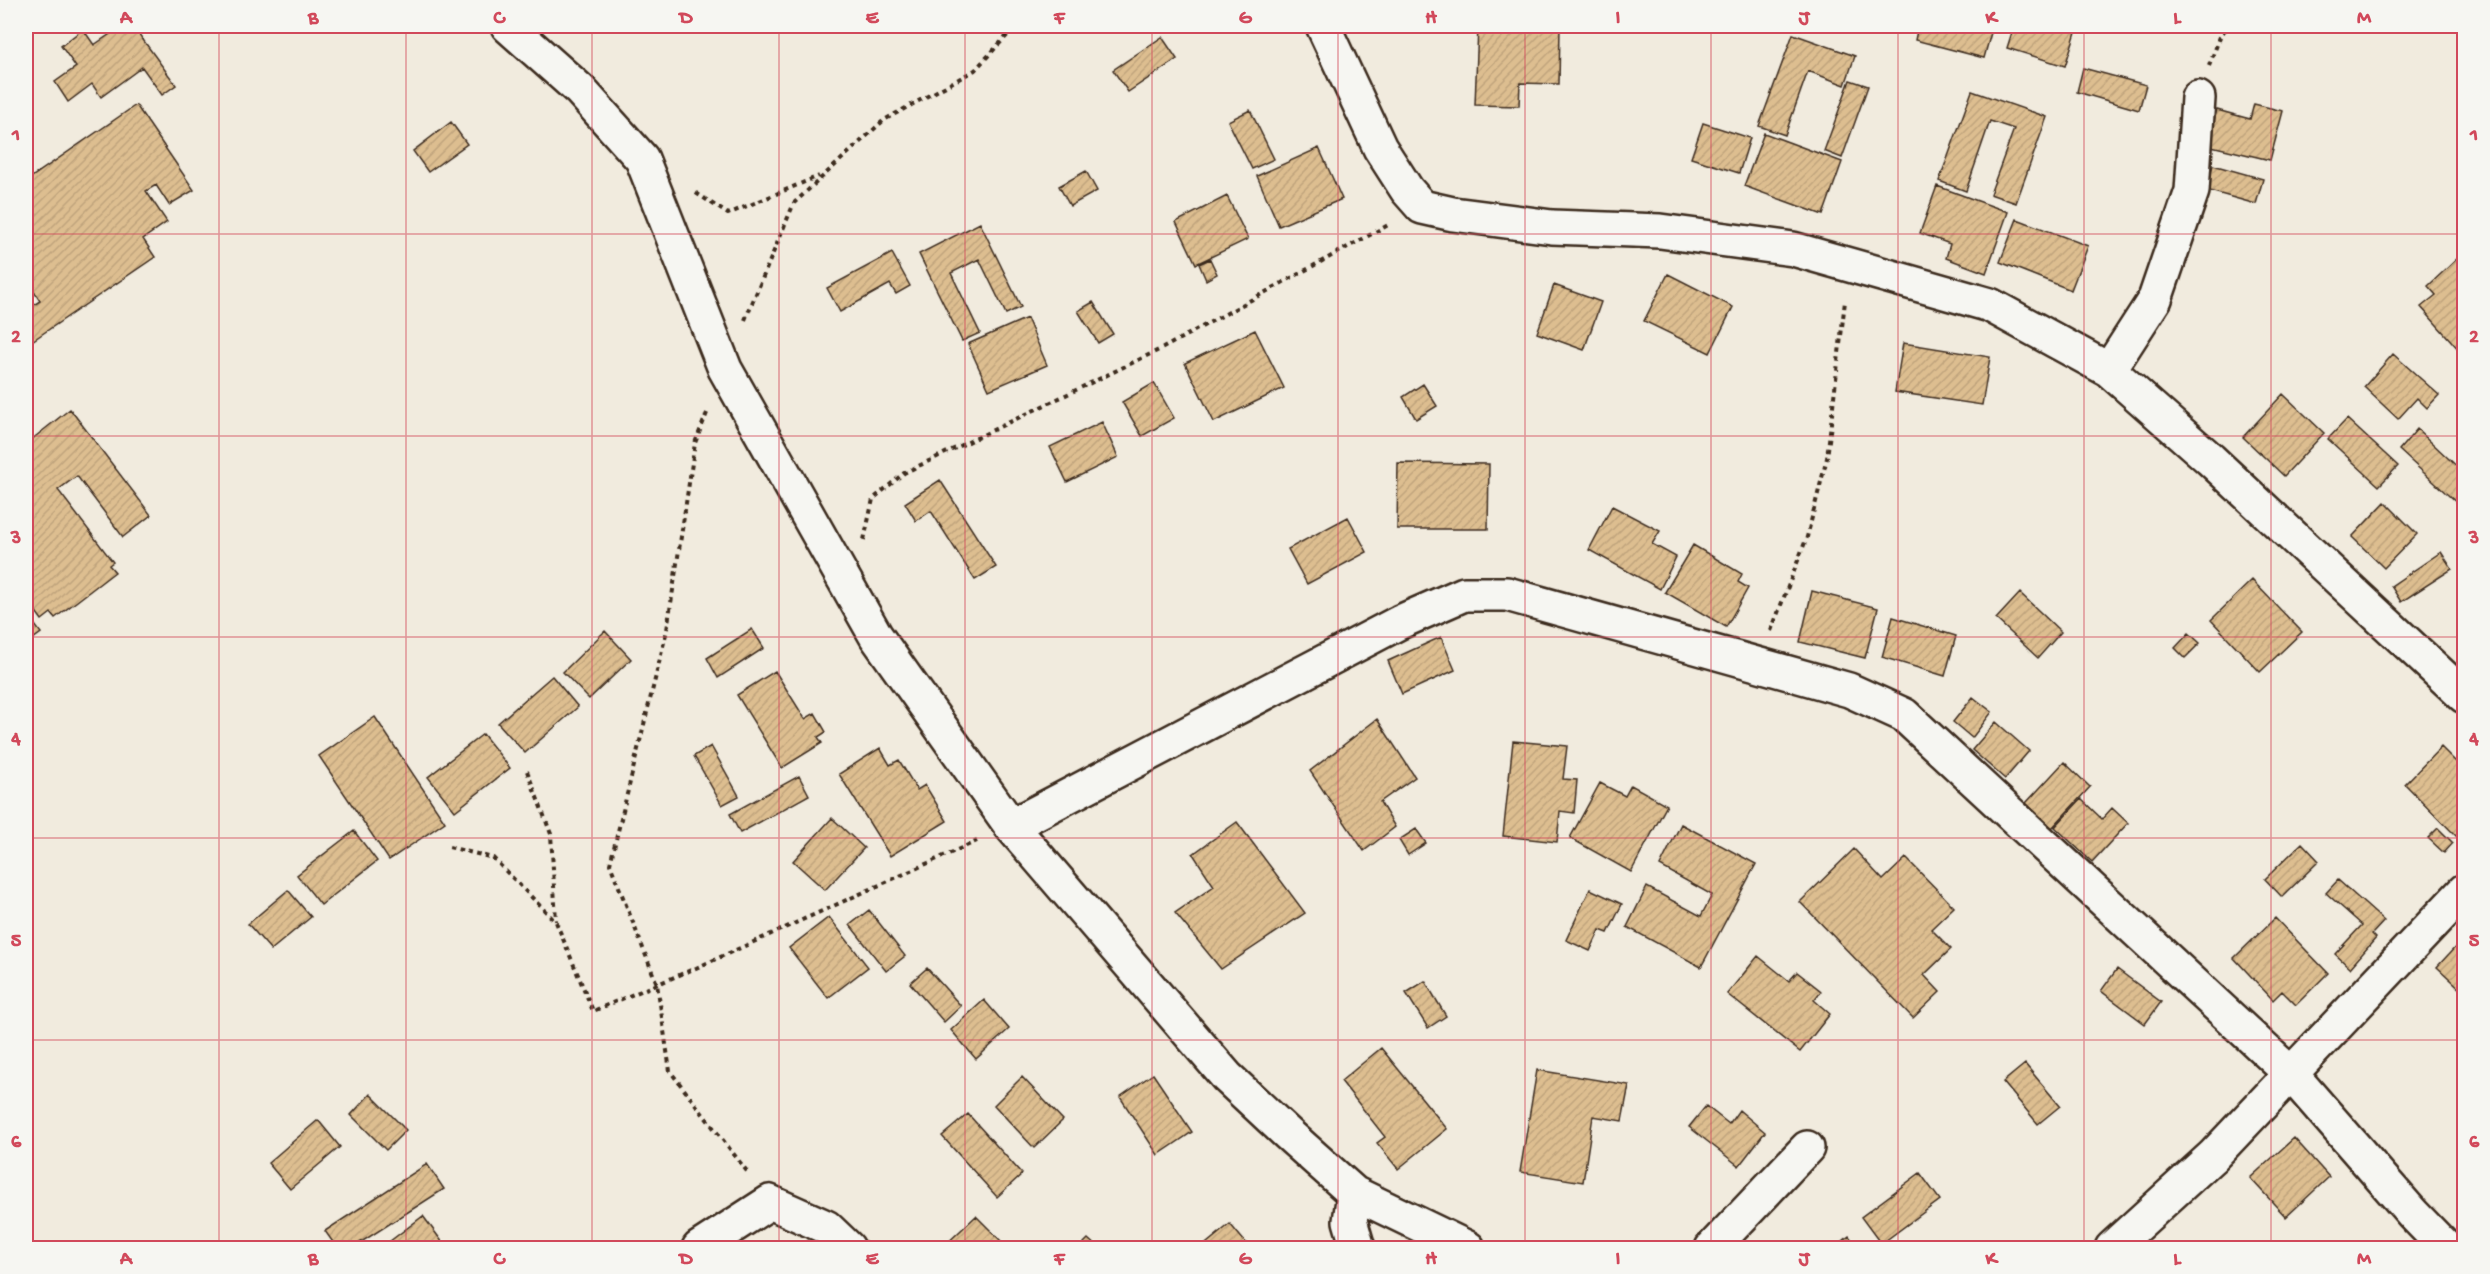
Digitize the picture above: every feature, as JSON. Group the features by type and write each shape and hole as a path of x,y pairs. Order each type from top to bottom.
{"street":[{"path":"508,26 580,90 642,159 725,369 876,636 1011,826 1227,1077 1354,1192 1468,1248"},
{"path":"1323,26 1380,148 1407,190 1422,207 1454,214 1552,227 1660,231 1782,247 1990,304 2109,370 2218,467 2464,696"},
{"path":"2109,370 2155,299 2192,190 2198,98"},
{"path":"1011,826 1370,638 1464,594 1507,594 1850,690 1904,715 2291,1074 2412,1214 2446,1248"},
{"path":"2112,1248 2213,1156 2464,891"},
{"path":"1712,1248 1807,1148"},
{"path":"1354,1192 1350,1221 1358,1248"},
{"path":"699,1248 770,1202 826,1227 848,1248"}],"path":[{"path":"770,1202 670,1071 657,984 610,864 667,630 695,444 794,203 884,120 975,70 1016,26"},
{"path":"2198,98 2221,34 2229,26"},
{"path":"690,189 728,214 823,175"},
{"path":"864,545 873,499 904,473 1163,348 1422,207"},
{"path":"1759,664 1807,537 1827,458 1849,264"},
{"path":"527,771 551,834 556,922 594,1011 1011,826"},
{"path":"449,847 493,858 556,922"}],"building":[{"path":"122,26 133,26 176,85 162,95 142,67 101,97 92,84 68,102 55,82 76,67 61,46 83,29 94,45"},
{"path":"1478,26 1560,26 1559,84 1520,83 1519,106 1475,105"},
{"path":"1918,26 1980,26 1992,29 1984,58 1915,40"},
{"path":"2014,26 2057,26 2076,32 2065,66 2007,48"},
{"path":"1793,34 1855,56 1845,85 1808,71 1785,135 1759,126"},
{"path":"1162,37 1177,59 1128,92 1113,70"},
{"path":"2083,68 2146,85 2139,110 2077,92"},
{"path":"1850,80 1868,86 1842,158 1824,151"},
{"path":"1972,91 2047,117 2016,203 1990,194 2014,129 1990,121 1966,191 1939,181"},
{"path":"2254,104 2283,111 2270,160 2207,145 2217,110 2250,119"},
{"path":"136,105 194,190 169,205 156,185 146,191 167,222 143,239 155,257 29,343 26,337 26,310 40,301 26,279 26,181"},
{"path":"1250,110 1274,159 1252,169 1228,121"},
{"path":"451,122 467,144 428,172 413,151"},
{"path":"1703,123 1750,138 1739,173 1691,158"},
{"path":"1764,133 1842,162 1823,215 1744,186"},
{"path":"1319,148 1342,199 1279,226 1257,176"},
{"path":"2213,165 2263,179 2256,204 2206,190"},
{"path":"1086,171 1097,191 1070,206 1059,186"},
{"path":"1937,186 2008,212 1986,273 1946,258 1950,244 1920,233"},
{"path":"1227,196 1248,239 1196,264 1176,222"},
{"path":"2017,219 2088,246 2071,290 2000,262"},
{"path":"980,223 1021,307 1006,314 979,259 951,273 980,333 962,341 919,254"},
{"path":"892,253 910,286 896,294 890,284 840,312 827,288"},
{"path":"2460,256 2464,261 2464,347 2460,351 2421,307 2436,295 2428,286"},
{"path":"1210,259 1217,274 1206,280 1199,264"},
{"path":"1668,274 1733,307 1710,353 1644,321"},
{"path":"1554,285 1601,302 1584,350 1537,333"},
{"path":"1093,302 1113,334 1098,343 1078,311"},
{"path":"1027,318 1047,365 989,390 968,344"},
{"path":"1255,330 1284,388 1214,422 1185,363"},
{"path":"1903,343 1990,357 1982,405 1895,392"},
{"path":"2393,354 2439,395 2427,408 2417,398 2398,419 2364,387"},
{"path":"1154,383 1174,418 1142,436 1122,402"},
{"path":"1423,384 1437,406 1416,419 1403,397"},
{"path":"2283,394 2324,433 2284,476 2243,437"},
{"path":"70,409 151,515 123,537 77,476 58,490 113,562 109,565 115,572 55,618 51,613 42,620 26,598 26,444"},
{"path":"2347,419 2398,466 2379,486 2328,439"},
{"path":"1102,422 1118,457 1067,482 1050,447"},
{"path":"2417,429 2464,473 2464,501 2460,506 2399,450"},
{"path":"1398,463 1489,464 1488,529 1397,529"},
{"path":"940,480 996,567 975,580 931,511 916,521 905,503"},
{"path":"2385,502 2417,534 2384,568 2352,537"},
{"path":"1612,506 1660,531 1652,544 1676,557 1660,589 1589,550"},
{"path":"1348,517 1367,552 1307,584 1288,549"},
{"path":"1693,545 1742,574 1738,582 1748,588 1726,627 1665,592"},
{"path":"2441,552 2452,569 2401,602 2391,586"},
{"path":"2252,580 2302,632 2260,672 2211,620"},
{"path":"1812,591 1878,608 1865,658 1800,642"},
{"path":"2020,593 2061,632 2038,658 1996,619"},
{"path":"26,613 41,633 26,644"},
{"path":"1893,617 1956,636 1945,676 1882,657"},
{"path":"752,629 764,648 718,678 707,658"},
{"path":"605,631 631,659 589,699 563,672"},
{"path":"2189,633 2200,643 2185,658 2175,648"},
{"path":"1441,637 1455,670 1402,694 1388,661"},
{"path":"775,671 805,719 815,713 826,732 818,737 822,743 782,768 737,695"},
{"path":"552,676 578,707 525,753 498,723"},
{"path":"1973,697 1992,712 1972,738 1953,722"},
{"path":"375,717 445,822 389,860 319,756"},
{"path":"1377,719 1415,777 1380,802 1395,827 1364,851 1310,771"},
{"path":"1996,722 2029,751 2005,779 1972,750"},
{"path":"483,734 510,768 455,811 428,777"},
{"path":"1513,741 1567,746 1563,779 1577,780 1574,813 1560,811 1557,842 1503,836"},
{"path":"711,746 739,796 722,805 694,756"},
{"path":"2441,747 2464,770 2464,829 2457,837 2405,784"},
{"path":"880,748 890,765 899,760 917,790 925,785 947,821 890,856 839,774"},
{"path":"2064,762 2090,787 2052,828 2026,803"},
{"path":"799,776 809,795 740,833 730,814"},
{"path":"1600,783 1625,796 1631,785 1667,805 1631,872 1570,838"},
{"path":"2081,799 2102,819 2112,808 2128,823 2092,862 2055,827"},
{"path":"832,818 864,848 825,890 793,861"},
{"path":"1237,822 1305,913 1221,969 1175,913 1214,886 1193,854"},
{"path":"1681,824 1756,864 1701,967 1627,927 1647,887 1701,916 1712,895 1660,866"},
{"path":"2438,828 2453,843 2444,853 2428,838"},
{"path":"1416,829 1426,843 1408,855 1399,840"},
{"path":"354,831 377,861 321,905 297,875"},
{"path":"2302,843 2319,861 2282,897 2265,879"},
{"path":"1854,849 1883,880 1906,858 1954,907 1931,929 1951,949 1924,975 1940,992 1913,1018 1800,902"},
{"path":"2338,880 2384,921 2372,934 2376,938 2350,968 2335,954 2362,925 2326,893"},
{"path":"1590,889 1622,904 1608,933 1600,930 1590,951 1566,940"},
{"path":"288,890 311,917 271,950 248,924"},
{"path":"869,910 905,956 886,971 850,925"},
{"path":"829,917 868,967 828,998 789,948"},
{"path":"2275,918 2328,973 2296,1005 2282,991 2273,1000 2234,958"},
{"path":"2459,943 2464,948 2464,992 2437,967"},
{"path":"1758,956 1789,981 1797,972 1821,991 1814,1000 1830,1014 1800,1052 1727,994"},
{"path":"927,968 961,1006 944,1022 910,983"},
{"path":"2117,969 2161,1002 2145,1024 2101,991"},
{"path":"1425,981 1446,1016 1428,1028 1406,993"},
{"path":"984,1000 1009,1029 976,1059 951,1030"},
{"path":"1381,1048 1447,1129 1398,1169 1377,1143 1385,1137 1341,1081"},
{"path":"2025,1064 2060,1106 2038,1124 2003,1082"},
{"path":"1537,1070 1629,1085 1622,1121 1593,1116 1583,1182 1520,1172"},
{"path":"1153,1074 1192,1132 1158,1155 1120,1097"},
{"path":"1022,1077 1063,1120 1034,1148 994,1105"},
{"path":"370,1094 406,1130 386,1150 351,1115"},
{"path":"1706,1106 1729,1124 1739,1110 1765,1132 1739,1166 1689,1127"},
{"path":"968,1114 1022,1174 997,1197 942,1136"},
{"path":"318,1120 340,1147 290,1189 268,1163"},
{"path":"2294,1138 2329,1177 2286,1217 2250,1178"},
{"path":"427,1164 444,1189 352,1248 337,1248 325,1231"},
{"path":"1920,1173 1940,1200 1881,1244 1861,1217"},
{"path":"423,1216 443,1243 437,1248 381,1248"},
{"path":"976,1216 1008,1248 942,1248"},
{"path":"1230,1224 1250,1248 1201,1248"},
{"path":"1849,1236 1858,1248 1841,1248 1838,1245"},
{"path":"1088,1239 1098,1248 1079,1248"}]}
